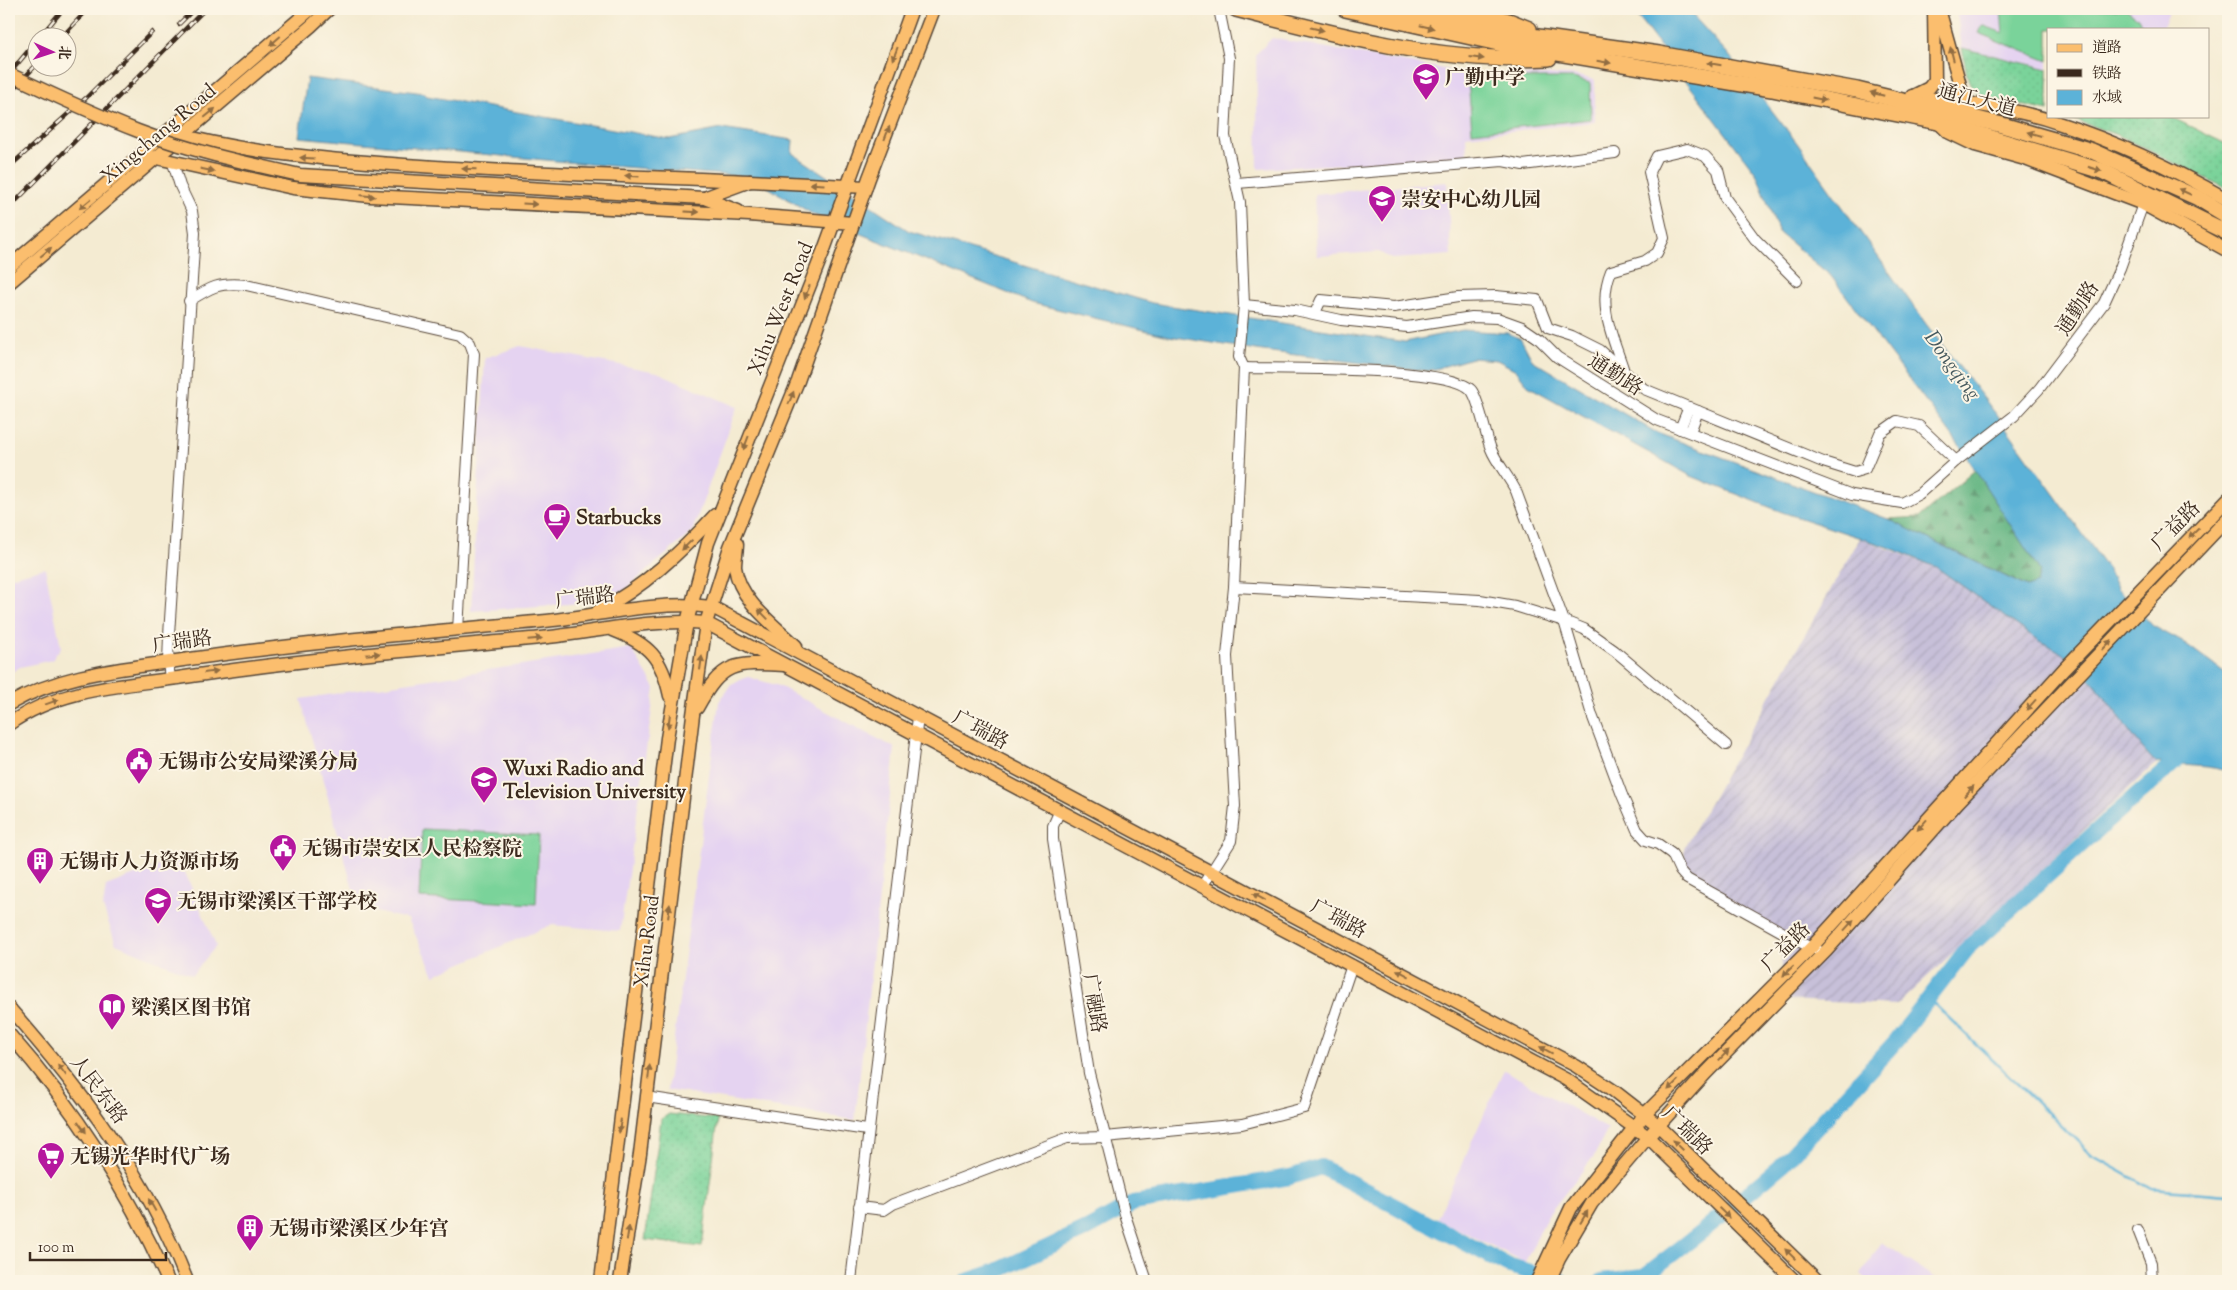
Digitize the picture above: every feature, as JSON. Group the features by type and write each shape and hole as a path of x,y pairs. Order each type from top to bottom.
{"highway":[{"path":"1236,9 1317,29 1430,52 1511,61 1573,57"},
{"path":"1345,9 1573,57"},
{"path":"1402,9 1497,31 1556,40"},
{"path":"1457,9 1508,21 1556,40"},
{"name":"通江大道","path":"1556,40 1659,54 1762,72 1897,99 1993,123 2092,150 2153,177 2228,216"},
{"name":"通江大道","path":"1573,57 1772,89 1938,122 2102,171 2228,233"}],"main road":[{"name":"Xingchang Road","path":"9,268 311,9"},
{"name":"Xingchang Road","path":"9,283 329,9"},
{"name":"Xihu West Road","path":"687,622 708,543 720,510 825,247 912,9"},
{"name":"Xihu West Road","path":"712,607 738,527 798,380 868,183 934,9"},
{"path":"1897,99 1912,96 1929,88 1936,80 1934,9"},
{"path":"1939,9 1957,78 1968,104 1993,123"},
{"path":"9,74 63,100 139,132 235,160 300,175 704,198 748,215"},
{"path":"1912,96 1968,104 2057,122 2130,151 2193,180 2228,200"},
{"path":"1938,122 1948,132 1976,145 2025,158 2143,204 2228,251"},
{"path":"168,132 198,142 276,155 434,167 750,181 848,181 868,183"},
{"path":"143,155 293,188 370,196 748,215 854,223"},
{"path":"704,198 750,181"},
{"name":"广益路","path":"1553,1259 1571,1208 1634,1126 1811,948 2064,668 2149,578 2228,499"},
{"path":"593,614 632,590 662,567 720,510"},
{"name":"广益路","path":"1553,1259 1592,1203 1648,1137 1706,1074 1826,951 1958,802 2228,518"},
{"path":"738,527 735,566 738,580 746,594 763,614 811,659"},
{"name":"广瑞路","path":"9,704 41,688 76,676 265,648 546,621 593,614 692,604 712,607 1576,1066 1645,1114 1659,1126 1818,1281"},
{"name":"Xihu Road","path":"620,1281 646,1097 693,714 706,624 712,607"},
{"name":"广瑞路","path":"9,724 47,703 80,692 267,664 548,638 609,629 687,622 706,624 1203,885 1568,1080 1648,1137 1699,1190 1794,1281"},
{"name":"Xihu Road","path":"601,1281 672,701 687,622"},
{"path":"609,629 636,639 655,657 667,683 672,701"},
{"path":"693,714 705,693 722,672 735,666 751,663 786,665"},
{"name":"人民东路","path":"9,1008 50,1054 114,1139 159,1218 187,1281"},
{"name":"人民东路","path":"9,1034 36,1065 104,1158 144,1226 168,1281"},
{"path":"1537,1281 1553,1259"},
{"path":"1549,1281 1553,1259"}],"street":[{"path":"1203,885 1231,841 1235,806 1227,656 1234,587 1244,368 1239,357 1244,305 1240,202 1237,183 1229,162 1225,136 1230,58 1219,9"},
{"path":"1623,369 1606,315 1604,288 1611,271 1645,261 1657,253 1664,238 1649,172 1657,156 1687,149 1706,156 1718,170 1724,198 1755,239 1797,281"},
{"path":"1237,183 1503,161 1523,165 1616,153"},
{"path":"170,679 168,662 189,301 195,233 192,211 180,186 173,163"},
{"name":"通勤路","path":"1244,305 1315,314 1341,320 1407,327 1472,317 1497,318 1522,327 1538,338 1557,357 1657,420 1852,495 1902,504 1919,494 1956,461 2014,416 2061,361 2104,303 2120,268 2143,204"},
{"path":"189,301 209,288 218,285 226,283 246,285 460,334 470,342 474,354 458,630"},
{"path":"1315,314 1321,300 1394,307 1458,297 1496,296 1537,300 1548,328 1572,336 1600,350 1644,389 1823,462 1856,472 1864,469 1880,433 1897,421 1919,426 1956,461"},
{"path":"1244,368 1399,372 1462,382 1472,392 1491,451 1508,475 1516,491 1564,621 1592,715 1637,830 1646,840 1658,844 1672,854 1680,871 1687,879 1811,948 1826,951"},
{"path":"1685,431 1693,410"},
{"path":"1234,587 1480,600 1515,606 1564,621 1584,629 1615,651 1726,745"},
{"path":"850,1281 918,717"},
{"name":"广融路","path":"1060,810 1053,826 1052,839 1089,1073 1126,1218 1147,1281"},
{"path":"859,1207 884,1210 893,1204 1067,1138 1105,1137 1242,1124 1304,1108 1352,965"},
{"path":"646,1097 868,1130"},
{"path":"2138,1230 2151,1263 2152,1281"}],"shaded area":[{"path":"1956,9 2170,9 2162,28 2047,28 2047,69 1962,48"},
{"name":"广勤中学","path":"1272,38 1476,75 1574,75 1595,80 1595,122 1466,136 1467,157 1258,169 1256,54"},
{"name":"崇安中心幼儿园","path":"1447,182 1451,255 1392,259 1379,252 1317,256 1314,194"},
{"path":"520,346 657,372 737,407 692,532 623,591 598,602 471,611 485,358"},
{"path":"1860,538 1936,567 2039,641 2057,648 2098,688 2146,753 2156,763 1897,1005 1784,1000 1780,931 1685,872 1684,848"},
{"path":"45,568 61,647 52,660 20,667 9,674 9,570 10,577"},
{"name":"Wuxi Radio and Television University","path":"631,648 655,688 620,931 551,925 434,975 408,919 358,908 301,699"},
{"path":"748,677 779,686 895,748 855,1120 667,1090 719,702 731,684"},
{"name":"无锡市梁溪区干部学校","path":"179,858 216,946 192,975 116,944 103,907 106,886"},
{"path":"1504,1070 1608,1129 1594,1156 1548,1215 1525,1262 1437,1219"},
{"path":"1882,1242 1939,1281 1869,1281 1861,1274"}],"green space":[{"path":"2001,9 2126,9 2137,17 2144,28 2047,28 2047,61 1978,33 1982,25 2003,33"},
{"path":"1962,48 2047,69 2047,111 1981,96 1972,87"},
{"path":"1468,78 1573,78 1590,83 1591,119 1472,132"},
{"path":"2070,118 2173,118 2228,145 2228,189 2117,135"},
{"path":"1975,470 2040,571 2037,583 2028,587 1888,519 1920,517"},
{"path":"422,829 539,835 536,904 419,898"},
{"path":"669,1114 718,1119 702,1247 645,1240 661,1119"}],"water":[{"name":"Dongqing","path":"1632,9 1687,9 1728,54 1797,143 1926,324 1996,414 2108,569 2117,588 2153,626 2186,644 2228,675 2228,771 2208,767 2156,763 2103,695 2075,663 2039,641 1936,567 1888,547 1782,512 1691,476 1528,386 1516,370 1497,360 1472,358 1428,371 1263,351 1169,336 1032,303 814,215 751,177 299,137 307,78 424,93 427,96 669,139 722,129 793,140 792,153 909,231 1152,303 1405,342 1463,330 1508,333 1521,339 1532,360 1657,433 1888,519 2027,587 2037,583 2040,571 1959,445 1831,276 1779,233 1757,175"}],"waterway":[{"path":"1602,1281 1644,1276 1704,1230 1784,1163 1896,1041 1967,949 2103,825 2190,749"},
{"path":"1929,999 2093,1156 2152,1189 2228,1195"},
{"path":"967,1281 997,1271 1089,1228 1134,1203 1290,1177 1321,1167 1507,1265 1561,1281"}],"railway":[{"path":"47,28 63,9"},
{"path":"70,28 88,9"},
{"path":"179,24 194,9"},
{"path":"9,208 205,9"},
{"path":"9,167 86,98 152,32"},
{"path":"9,74 28,51"},
{"path":"9,94 28,74"}],"place":[{"name":"广勤中学","path":"1426,101"},
{"name":"崇安中心幼儿园","path":"1382,223"},
{"name":"Starbucks","path":"557,541"},
{"name":"无锡市公安局梁溪分局","path":"139,785"},
{"name":"Wuxi Radio and Television University","path":"484,804"},
{"name":"无锡市崇安区人民检察院","path":"283,872"},
{"name":"无锡市人力资源市场","path":"40,885"},
{"name":"无锡市梁溪区干部学校","path":"158,925"},
{"name":"梁溪区图书馆","path":"112,1031"},
{"name":"无锡光华时代广场","path":"51,1180"},
{"name":"无锡市梁溪区少年宫","path":"250,1252"}]}
